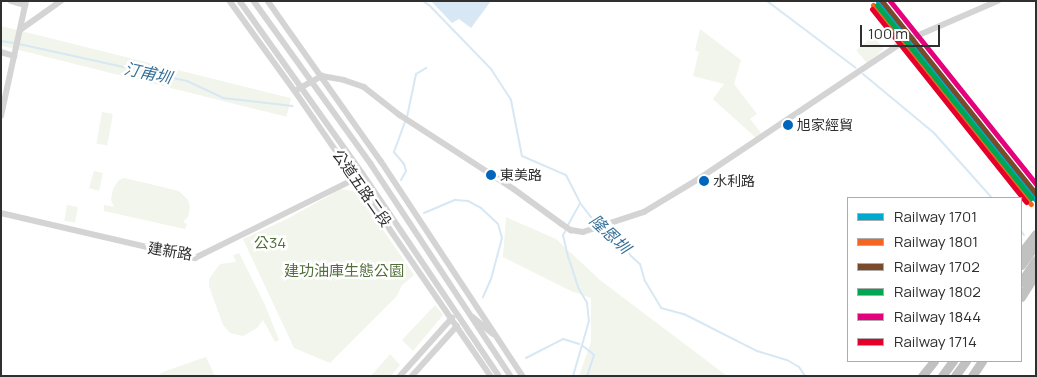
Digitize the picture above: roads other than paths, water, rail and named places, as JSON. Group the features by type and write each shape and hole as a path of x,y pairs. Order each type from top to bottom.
{"highway":[{"path":"1022,252 1036,234"},
{"path":"1022,264 1036,244"},
{"path":"1022,281 1036,260"},
{"path":"1022,295 1036,272"},
{"path":"922,376 933,362"},
{"path":"942,376 952,362"},
{"path":"955,376 965,362"},
{"path":"972,376 981,362"}],"street":[{"path":"1,116 25,3 11,1"},
{"path":"19,32 61,1"},
{"name":"公道五路二段","path":"230,1 491,376"},
{"name":"公道五路二段","path":"240,1 302,87 499,376"},
{"name":"公道五路二段","path":"254,1 371,164 511,376"},
{"name":"公道五路二段","path":"268,1 382,161 523,376"},
{"path":"295,92 322,76 344,80 364,87 406,119 514,189 571,230 583,232 644,212 697,180 905,41 998,1"},
{"path":"1,52 14,56"},
{"name":"建新路","path":"1,213 195,258 355,179"},
{"path":"468,312 498,338"},
{"path":"400,376 452,318"},
{"path":"412,376 458,326"}],"water":[{"path":"431,1 491,1 471,28 459,19 452,23"}],"waterway":[{"name":"隆恩圳","path":"423,1 491,69 511,100 522,156 566,175 580,203 597,225"},
{"path":"767,1 856,68"},
{"name":"汀甫圳","path":"1,41 14,43"},
{"name":"汀甫圳","path":"19,44 187,81 223,98 293,106"},
{"path":"407,117 416,74 426,68"},
{"path":"863,74 934,133 991,197"},
{"path":"401,180 406,171 404,164 394,152 405,122"},
{"name":"汀甫圳","path":"424,213 455,200 468,201 481,208 498,224 502,238 491,279 483,297"},
{"path":"568,225 580,203"},
{"name":"隆恩圳","path":"601,228 619,239 631,256 640,264 645,281 661,308 684,314 757,351 787,360 799,367 805,376"},
{"path":"566,230 563,235 568,256 579,289 587,303 589,321 573,376"},
{"name":"汀甫圳","path":"526,358 563,339 579,344"},
{"name":"汀甫圳","path":"583,346 594,355 587,376"}],"rail line":[{"name":"1701","path":"878,1 1036,200"},
{"name":"1702","path":"882,1 1036,194"},
{"name":"1844","path":"890,1 1036,184"},
{"name":"1801","path":"873,5 1031,204"},
{"name":"1802","path":"877,5 1031,198"},
{"name":"1714","path":"872,9 1026,202"}],"place":[{"name":"旭家經貿","path":"788,125"},
{"name":"東美路","path":"491,175"},
{"name":"水利路","path":"704,181"}],"park label":[{"name":"公34","path":"270,243"},
{"name":"建功油庫生態公園","path":"344,271"}]}
